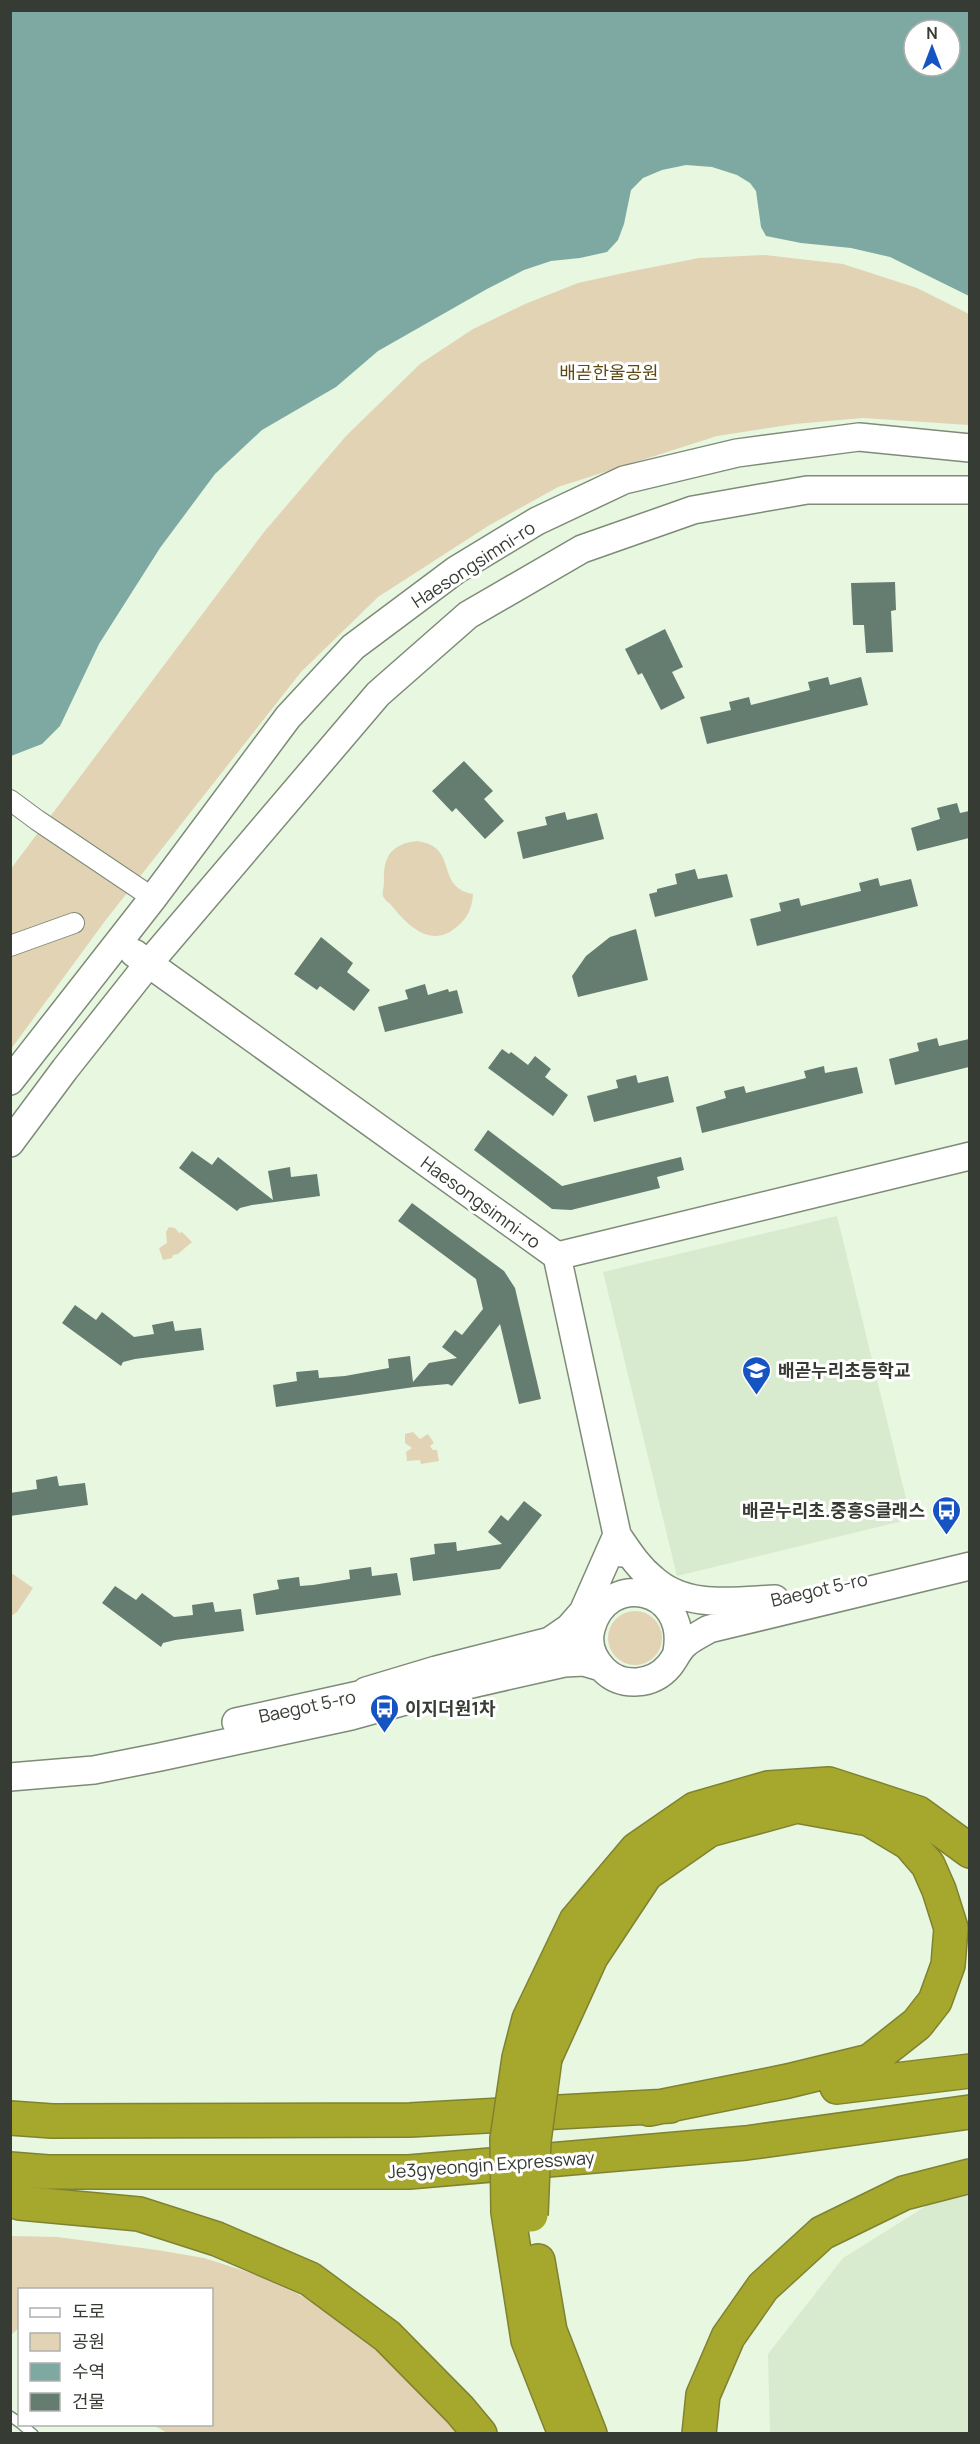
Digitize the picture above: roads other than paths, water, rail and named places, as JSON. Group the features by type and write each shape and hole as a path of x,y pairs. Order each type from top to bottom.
{"highway":[{"path":"565,2433 528,2340 519,2214 534,2141 529,2019 576,1921 638,1849 695,1809 768,1788 829,1784 918,1813 969,1851"},
{"path":"532,2058 591,1957 646,1874 709,1830 797,1806 869,1819 909,1843 928,1865 951,1928 948,1965 935,2001 917,2024 870,2061 788,2081 649,2109"},
{"path":"10,2118 52,2121 410,2120 649,2109 969,2071"},
{"name":"Je3gyeongin Expressway","path":"10,2169 48,2172 409,2172 746,2143 969,2112"},
{"path":"699,2433 703,2395 728,2337 763,2287 822,2233 904,2193 969,2176"},
{"path":"10,2200 20,2204 139,2214 218,2239 310,2278 387,2336 480,2433"},
{"path":"519,2214 550,2331 591,2433"}],"street":[{"name":"Haesongsimni-ro","path":"10,1081 153,898 288,717 353,647 456,570 537,521 624,480 737,453 860,437 969,448"},
{"path":"10,1143 148,963 378,694 468,615 582,549 693,510 807,490 969,490"},
{"path":"10,800 153,898"},
{"path":"10,946 74,923"},
{"name":"Haesongsimni-ro","path":"118,943 557,1256 969,1156"},
{"path":"557,1256 629,1593"},
{"path":"617,1535 653,1580 679,1596 689,1600 776,1606"},
{"path":"350,1706 436,1670 550,1641 569,1628 583,1612 617,1535"},
{"name":"Baegot 5-ro","path":"10,1760 57,1756 154,1741 445,1690 564,1663 584,1662 601,1667 619,1680 633,1683 647,1680 660,1674 671,1665 677,1652 686,1642 709,1629 776,1606 969,1553"},
{"name":"Baegot 5-ro","path":"10,1777 94,1770 350,1706 447,1677 533,1655 573,1640 586,1631 602,1606 614,1597 629,1593 645,1594 666,1606 677,1609 776,1606 969,1566"},
{"path":"666,1606 671,1610 678,1624 680,1638 677,1652"},
{"name":"Baegot 5-ro","path":"350,1706 542,1674 580,1670 618,1691 629,1694 652,1693 673,1680 690,1658 709,1642 776,1606"},
{"path":"592,1623 589,1634 591,1650 601,1667"}],"water":[{"path":"10,11 969,11 969,296 890,257 851,248 801,243 766,236 761,227 756,191 750,183 737,175 712,167 686,165 662,170 643,178 631,190 618,240 607,252 551,261 524,270 487,289 378,351 336,387 262,430 215,474 160,548 99,644 60,726 42,744 11,756"}],"place":[{"name":"배곧누리초등학교","path":"757,1396"},
{"name":"배곧누리초.중흥S클래스","path":"946,1536"},
{"name":"이지더원1차","path":"384,1734"}],"park label":[{"name":"배곧한울공원","path":"609,372"}]}
